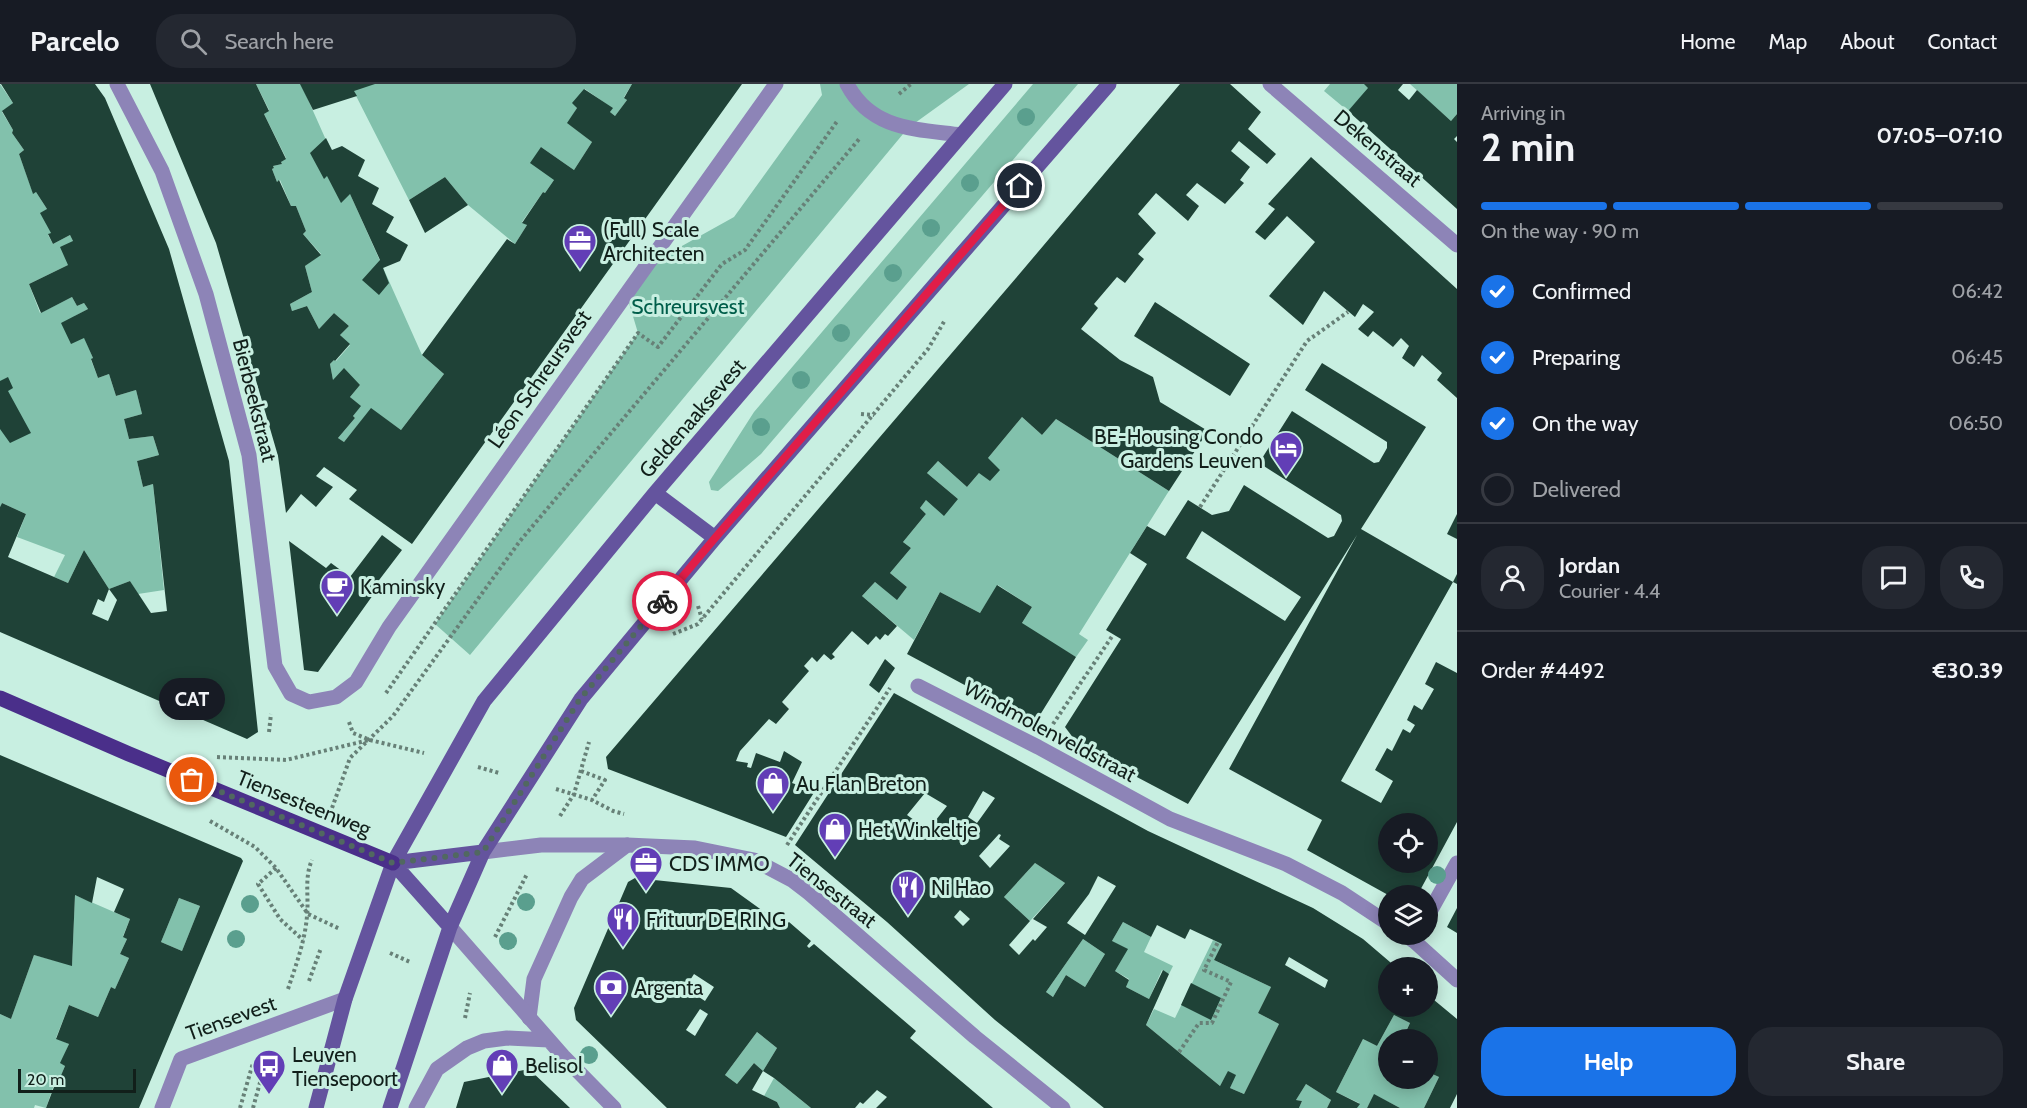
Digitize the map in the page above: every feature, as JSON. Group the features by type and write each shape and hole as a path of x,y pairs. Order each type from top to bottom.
{"main road":[{"name":"Geldenaaksevest","path":"393,863 484,700 655,493 1005,84"},
{"path":"390,1108 450,927 483,852 580,699 715,538 1109,84"},
{"path":"655,493 715,538"},
{"name":"Tiensesteenweg","path":"0,698 393,863"},
{"path":"393,863 483,852"},
{"path":"393,863 450,927"},
{"path":"316,1108 345,999 393,863"}],"street":[{"name":"Bierbeekstraat","path":"117,84 162,171 206,294 249,455 275,666 291,694 309,702 336,697"},
{"name":"Léon Schreursvest","path":"336,697 356,682 396,617 776,84"},
{"path":"847,84 854,97 878,118 908,128 961,135"},
{"name":"Dekenstraat","path":"1270,84 1457,245"},
{"name":"Windmolenveldstraat","path":"918,686 1038,747 1170,819 1286,864 1342,893 1378,917"},
{"name":"Tiensestraat","path":"483,852 541,845 627,845 695,848 754,860 792,880 809,893 975,1037 1063,1108"},
{"path":"529,1018 534,979 571,897 582,879 627,845"},
{"path":"1438,897 1457,863"},
{"path":"450,927 529,1018 614,1108"},
{"path":"1420,945 1457,980"},
{"name":"Tiensevest","path":"162,1108 181,1059 345,999"},
{"path":"416,1108 436,1069 453,1056 484,1041 507,1038 549,1040"}],"path":[{"path":"383,696 638,333 658,346 722,264 745,250 840,117"},
{"name":"Tiensesteenweg","path":"247,758 286,760 370,740 393,716 520,541 863,135"},
{"path":"1200,507 1306,341 1348,312"},
{"path":"665,638 698,624 928,349 949,313"},
{"path":"861,414 874,415"},
{"path":"698,606 702,619"},
{"path":"1038,747 1113,635"},
{"path":"772,869 890,688 908,698 918,686"},
{"path":"453,1056 471,991 482,963 541,845 574,794 589,741"},
{"path":"580,771 605,780 592,800"},
{"path":"211,821 255,847 276,868 308,914"},
{"path":"276,868 258,884 280,919 304,940"},
{"path":"1179,1052 1199,1023 1212,1023 1231,982 1204,970 1218,942"},
{"path":"240,1108 262,1029"}],"green space":[{"path":"0,84 13,103 2,112 13,130 12,133 24,150 19,154 33,193 36,192 47,209 51,233 48,235 53,244 70,235 73,241 68,265 29,284 40,313 72,297 77,306 84,303 88,309 75,316 93,358 91,360 98,378 109,374 116,396 136,390 142,414 124,419 129,439 153,436 159,455 137,461 143,487 153,484 164,590 138,594 130,581 109,589 84,550 68,583 54,577 65,555 17,537 26,514 2,503 0,507"},
{"path":"256,84 301,84 422,355 444,374 401,430 371,409 344,442 338,438 355,418 353,416 360,406 350,397 360,385 333,380 330,364 336,361 350,345 340,335 349,326 334,313 319,329 307,306 292,311 290,304 312,292 305,266 321,254 303,234 306,231 296,206 291,206 280,180 277,182 272,169 273,166 282,164 281,162 286,158 264,114 269,110"},
{"path":"350,84 632,84 624,97 627,100 615,116 610,112 612,108 585,89 573,103 577,108 568,123 592,142 574,170 541,147 554,180 522,222 527,225 515,244 468,205 445,177 409,200"},
{"name":"Schreursvest","path":"820,84 969,84 908,128 470,655 435,624 638,333 626,293 646,266 734,217 822,95"},
{"path":"1033,84 1078,84 761,454 718,491 711,490 709,482 754,412"},
{"path":"1330,84 1373,84 1348,111 1324,91"},
{"path":"1410,84 1457,84 1457,114 1451,121"},
{"path":"1022,417 1042,435 1056,419 1169,491 1079,634 1088,640 1076,657 1045,639 1016,633 1032,607 998,585 980,613 940,592 914,640 862,596 875,582 897,599 907,587 890,573 911,548 903,542 926,514 920,508 926,500 958,499 927,473 938,461 967,487"},
{"path":"1035,863 1065,883 1030,921 1004,897"},
{"path":"75,895 130,919 123,936 127,939 120,954 129,958 115,989 111,987 98,1017 69,1005 56,1038 69,1044 61,1063 65,1066 59,1080 56,1079 46,1108 35,1105 34,1108 0,1108 0,1014 11,1019 34,955 72,965"},
{"path":"179,898 200,906 182,951 161,942"},
{"path":"1123,922 1151,937 1144,952 1173,966 1169,974 1162,970 1149,999 1126,987 1129,979 1115,971 1112,941"},
{"path":"1083,939 1105,954 1085,987 1066,975 1053,997 1046,992"},
{"path":"1213,940 1222,944 1214,960 1271,987 1258,1013 1279,1024 1244,1094 1230,1088 1235,1075 1228,1072 1220,1086 1146,1025 1154,1009 1175,1018"},
{"path":"1393,1017 1410,1023 1407,1029 1386,1029"},
{"path":"757,1032 777,1048 763,1071 754,1063 737,1084 725,1075"},
{"path":"1363,1039 1377,1046 1378,1044 1378,1089 1433,1089 1424,1108 1400,1108 1375,1095 1367,1108 1357,1108 1359,1103 1336,1092"},
{"path":"774,1078 811,1108 780,1108 777,1102 764,1096"},
{"path":"1306,1084 1331,1100 1327,1108 1299,1108 1302,1101 1296,1100"}],"building":[{"path":"1,84 95,84 105,98 169,249 229,461 258,732 247,739 0,632 0,507 2,503 26,514 8,557 68,583 84,550 109,589 130,581 151,613 167,611 153,484 143,487 137,461 159,455 153,436 129,439 124,419 142,414 136,390 116,396 109,374 98,378 91,359 93,358 84,338 71,344 61,323 88,309 84,303 77,306 72,297 41,313 29,284 68,265 60,247 73,241 70,235 53,244 48,234 51,233 40,213 47,209 36,192 33,194 19,154 24,150 12,133 13,130 2,111 13,103","holes":["109,589 117,600 108,621 92,614 98,599 104,602"]},
{"path":"150,84 256,84 269,111 264,114 286,159 281,162 282,164 273,166 272,169 291,206 296,206 306,231 303,234 321,255 305,266 312,292 290,304 292,311 307,306 319,329 334,313 349,326 340,335 350,344 330,364 333,380 344,368 360,385 350,397 361,406 353,416 355,418 338,438 344,442 371,408 401,430 444,374 422,355 507,239 515,244 527,225 522,223 554,180 530,163 541,147 574,170 592,142 567,123 577,108 572,103 584,89 613,108 610,112 615,116 627,100 624,98 632,84 742,84 412,544 349,499 357,490 324,467 316,476 333,487 316,507 301,494 286,513 278,456 216,243"},
{"path":"300,84 375,84 354,91 357,96 313,110"},
{"path":"1180,84 1230,84 1261,112 1248,129 1276,154 1267,164 1239,141 1231,151 1250,167 1240,180 1244,183 1225,204 1197,183 1186,195 1199,206 1188,221 1156,193 1138,214 1156,233 1138,254 1144,259 1125,283 1117,277 1094,304 1098,308 1081,329 1120,360 1153,377 1160,402 1208,431 1169,491 1056,419 1042,435 1022,417 988,458 1000,470 990,481 979,473 967,487 938,461 927,473 958,499 944,516 926,500 920,508 926,514 903,542 911,548 890,573 907,587 897,600 875,582 862,596 897,626 888,636 885,634 880,640 876,636 868,645 852,631 832,654 835,657 831,660 824,654 817,662 812,657 804,666 809,671 782,702 789,709 776,724 769,719 740,751 736,761 748,763 747,767 751,768 756,753 780,762 784,751 802,762 792,783 815,791 786,837 608,769 606,757"},
{"path":"1364,84 1403,84 1398,90 1409,100 1417,90 1451,121 1457,114 1457,136 1454,139 1457,142 1457,209 1348,111 1368,88"},
{"path":"326,138 332,150 342,146 365,160 358,176 379,188 372,204 394,217 386,232 408,245 400,261 383,268 389,283 379,295 362,280 380,260 350,194 341,203 327,176 324,179 310,153"},
{"path":"1311,157 1457,289 1457,398 1437,380 1442,373 1422,355 1414,367 1402,358 1409,346 1401,338 1393,347 1373,331 1368,337 1358,329 1374,312 1363,304 1355,317 1324,291 1303,325 1269,296 1315,242 1287,216 1265,240 1255,232 1275,209 1268,204"},
{"path":"445,177 468,205 425,233 409,200"},
{"path":"1155,302 1250,364 1230,396 1134,336"},
{"path":"1322,363 1426,427 1361,529 1453,582 1341,781 1381,803 1393,781 1375,770 1387,748 1392,751 1403,729 1410,733 1415,725 1407,720 1414,705 1422,710 1434,689 1425,684 1436,662 1457,673 1457,822 1438,857 1438,813 1378,813 1378,873 1429,873 1423,885 1378,885 1378,889 1307,850 1322,820 1229,769 1357,535 1188,804 1080,747 1065,727 1121,639 1106,630 1147,564 1130,553 1147,526 1165,536 1188,500 1212,515 1229,511 1244,485 1328,538 1334,536 1342,521 1341,515 1259,463 1292,411 1374,463 1379,462 1387,448 1387,442 1305,390","holes":["1202,531 1301,597 1285,621 1186,558"]},
{"path":"8,377 13,388 8,391 31,433 10,443 0,429 0,381"},
{"path":"1457,514 1457,539 1447,534"},
{"path":"382,535 402,550 370,592 373,595 318,672 304,670 289,541 326,568 331,563 350,577"},
{"path":"997,585 1032,607 1022,623 1076,657 1035,723 907,654 940,592 980,613"},
{"path":"885,659 895,668 879,693 869,685"},
{"path":"894,693 1148,831 1313,908 1363,939 1384,957 1378,957 1378,1017 1393,1017 1386,1029 1378,1029 1377,1046 1363,1039 1336,1092 1360,1104 1357,1108 1327,1108 1331,1100 1306,1084 1296,1100 1302,1101 1299,1108 1104,1108 995,1020 887,922 795,845","holes":["983,791 995,798 977,823 968,817","925,793 947,806 928,830 907,815","999,834 1001,835 999,839 1010,846 990,868 979,856","1035,863 1065,883 1033,919 1047,927 1019,955 1009,945 1030,921 1004,897","1098,876 1116,886 1085,935 1067,923 1089,894","960,910 970,919 963,926 954,917","1123,922 1151,937 1157,925 1185,939 1190,929 1222,944 1214,960 1271,987 1258,1013 1279,1024 1244,1094 1230,1088 1236,1075 1228,1071 1220,1086 1146,1025 1169,974 1163,970 1149,999 1126,987 1129,980 1115,971 1128,949 1112,941","1083,939 1105,954 1085,987 1066,975 1053,997 1046,992","1289,957 1328,980 1325,988 1285,965"]},
{"path":"0,755 241,858 243,861 139,1108 46,1108 57,1079 59,1080 65,1066 60,1063 69,1044 56,1039 69,1005 98,1017 111,987 115,989 129,958 120,954 127,939 123,937 130,919 114,912 124,889 97,877 92,903 75,895 72,966 34,955 11,1019 0,1014","holes":["179,898 200,906 182,951 161,942"]},
{"path":"635,878 731,888 784,926 789,922 811,941 807,946 809,948 814,944 916,1031 910,1038 993,1108 876,1108 887,1097 877,1090 863,1104 860,1102 855,1108 811,1108 763,1071 752,1090 777,1102 780,1108 667,1108 576,1020 574,1008 628,882","holes":["694,974 714,987 705,1001 685,988","700,1009 708,1014 695,1036 686,1030","757,1032 777,1048 763,1071 754,1063 737,1084 725,1075"]},
{"path":"1457,908 1457,933 1447,927"},
{"path":"1191,983 1221,998 1211,1020 1181,1005"},
{"path":"1438,1003 1457,1019 1457,1094 1450,1108 1424,1108 1433,1089 1438,1089 1438,1029 1407,1029 1410,1023 1398,1017 1438,1017"},
{"path":"529,1069 570,1108 456,1108 464,1082"},
{"path":"1374,1094 1400,1108 1367,1108"}],"way so far":[{"path":"192,780 393,863 483,852 580,699 662,601"}],"place":[{"name":"(Full) Scale Architecten","path":"580,270"},
{"name":"BE-Housing Condo Gardens Leuven","path":"1286,477"},
{"name":"Kaminsky","path":"337,615"},
{"name":"CAT","path":"192,780"},
{"name":"Au Flan Breton","path":"773,812"},
{"name":"Het Winkeltje","path":"835,858"},
{"name":"CDS IMMO","path":"646,892"},
{"name":"Ni Hao","path":"908,916"},
{"name":"Frituur DE RING","path":"623,948"},
{"name":"Argenta","path":"611,1016"},
{"name":"Belisol","path":"502,1094"},
{"name":"Leuven Tiensepoort","path":"269,1095"}],"route":[{"path":"662,601 1020,186"}]}
